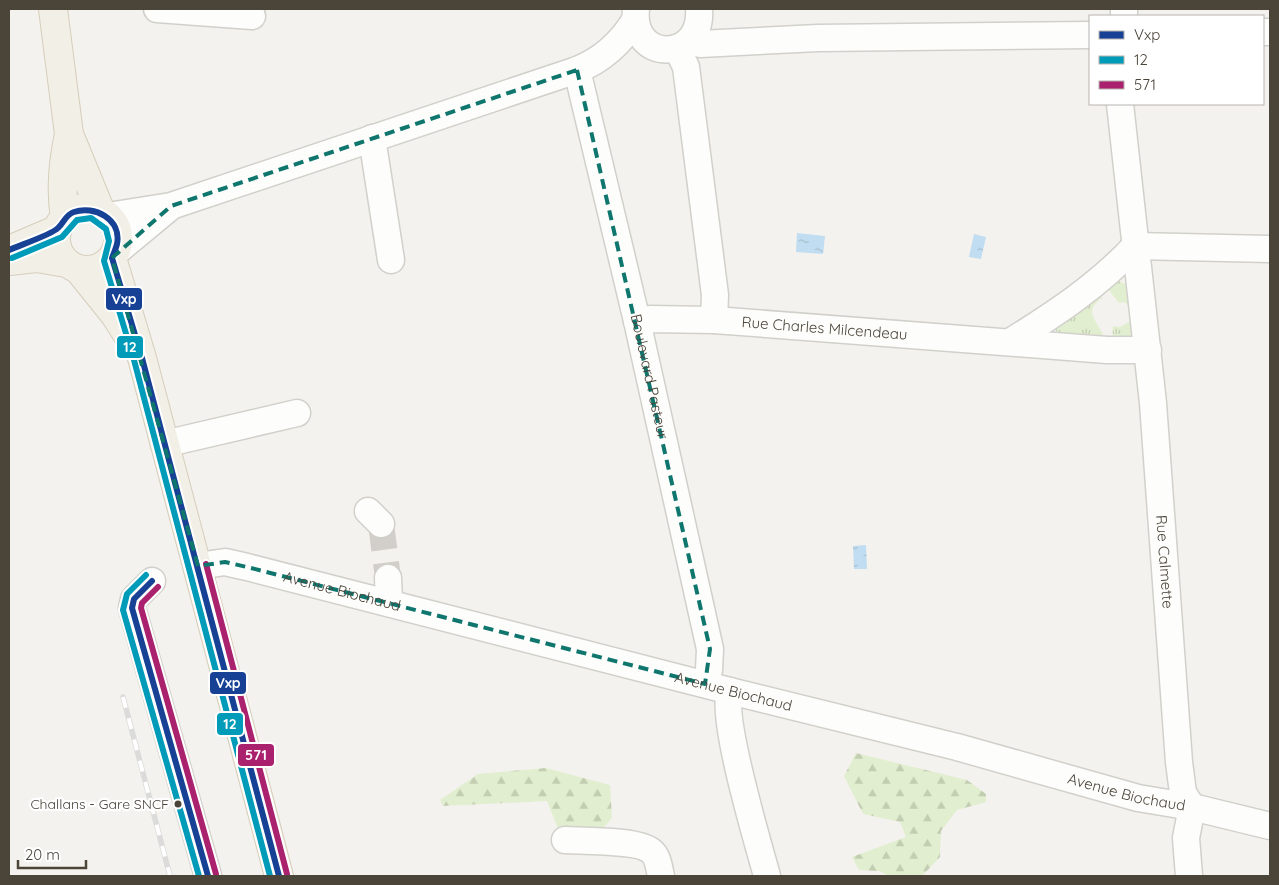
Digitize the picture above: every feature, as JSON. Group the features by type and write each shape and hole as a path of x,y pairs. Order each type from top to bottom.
{"main road":[{"path":"53,9 69,134 105,214 118,233 114,255 279,876"},
{"path":"69,134 63,162 61,224 57,247 115,315 142,358"},
{"path":"9,250 61,224 82,209 105,214"},
{"path":"9,261 37,258 72,266 97,269 114,255"}],"street":[{"path":"157,9 252,16"},
{"path":"698,9 700,19 684,44 714,295 714,320"},
{"path":"635,12 637,30 643,39 651,46 661,49 684,44 818,38 1089,35"},
{"path":"587,66 625,37 635,12"},
{"path":"105,214 171,206 587,66 613,63 651,46"},
{"name":"Boulevard Pasteur","path":"587,66 638,321 710,649 709,670 705,684"},
{"path":"1010,342 1044,321 1112,271 1134,246 1120,105"},
{"path":"372,138 390,260"},
{"path":"114,255 171,206"},
{"path":"1134,246 1270,249"},
{"name":"Rue Calmette","path":"1134,246 1148,350 1178,762 1184,793 1192,807"},
{"name":"Rue Charles Milcendeau","path":"638,321 650,319 714,320 1106,350 1148,350"},
{"path":"164,444 297,413"},
{"name":"Avenue Biochaud","path":"198,566 225,562 388,591 730,691 957,747 1138,798 1192,807 1270,826"},
{"path":"152,581 134,599 132,608 208,876"},
{"path":"730,691 728,697 729,728 766,876"},
{"path":"1189,876 1186,838 1192,807"},
{"path":"565,840 605,841 638,845 651,850 657,861 661,876"}],"highlighted area":[{"path":"577,70 710,649 705,684 247,567 225,562 198,566 112,258 171,206"}],"green space":[{"path":"1114,280 1130,285 1137,313 1134,332 1130,338 1123,342 1112,342 1113,326 1120,327 1129,322 1132,316 1131,307 1124,302 1119,303 1105,285"},
{"path":"1097,290 1102,298 1093,307 1092,311 1094,319 1103,334 1101,341 1058,335 1055,328"},
{"path":"856,753 967,780 986,794 986,802 957,810 941,831 940,857 922,876 889,876 879,871 859,870 852,857 906,837 900,822 863,814 844,776"},
{"path":"546,768 610,785 612,818 604,827 559,831 547,801 443,806 440,800 478,774"}],"water":[{"path":"797,233 825,236 823,254 796,252"},
{"path":"974,234 986,237 981,259 969,257"},
{"path":"866,545 867,569 854,569 853,546"}],"tunnel":[{"path":"381,524 388,578"}],"railway":[{"path":"123,697 170,876"}],"transit line":[{"name":"Vxp","path":"9,250 54,231 69,215 82,210 98,212 111,221 115,227 117,244 112,258 142,358 279,876"},
{"name":"12","path":"12,258 62,237 77,220 91,218 106,229 109,241 104,261 134,360 270,876"},
{"name":"571","path":"206,564 287,874"},
{"name":"12","path":"146,575 127,594 123,610 199,876"},
{"name":"Vxp","path":"152,581 134,599 132,608 208,876"},
{"name":"571","path":"158,587 142,603 141,608 216,874"}],"place":[{"name":"Challans - Gare SNCF","path":"178,804"}]}
